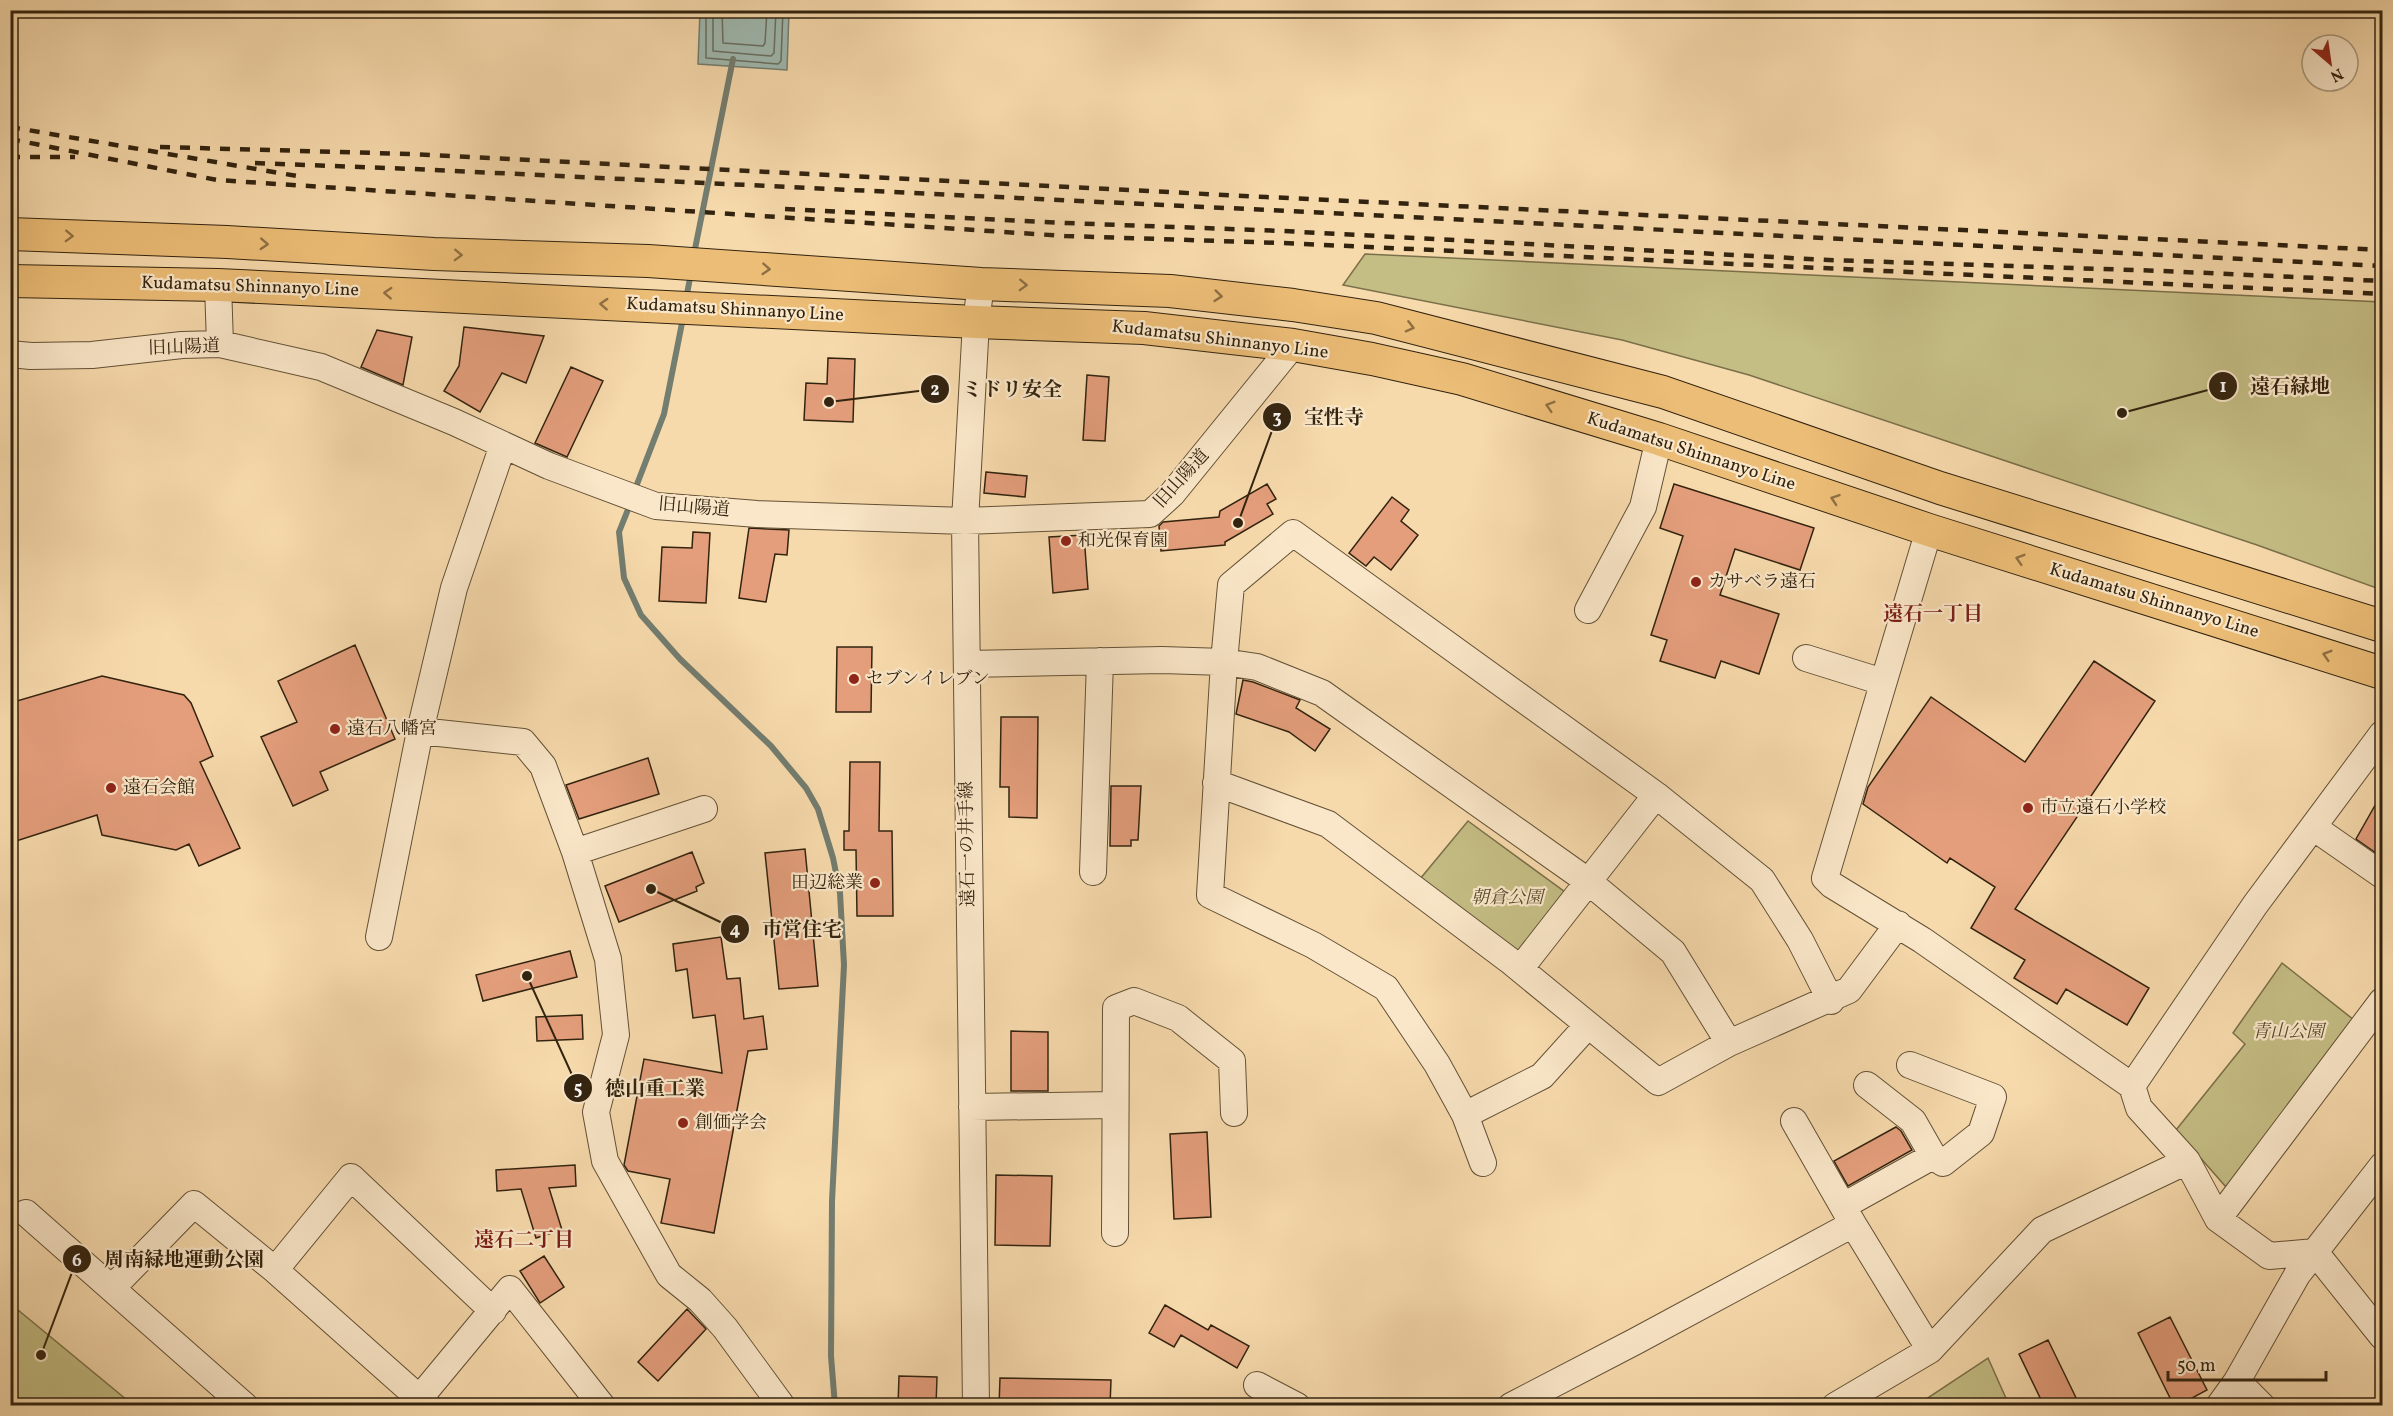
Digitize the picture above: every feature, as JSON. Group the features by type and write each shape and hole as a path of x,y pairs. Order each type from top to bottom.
{"main road":[{"path":"10,234 707,265 981,284 1170,291 1293,305 1376,318 1663,392 1940,488 2382,626"},
{"name":"Kudamatsu Shinnanyo Line","path":"10,281 218,285 1144,328 1293,345 1372,359 1462,379 1659,439 1929,530 2382,673"}],"street":[{"name":"遠石一の井手線","path":"976,1406 965,521 976,322 981,284"},
{"path":"218,285 220,344"},
{"name":"旧山陽道","path":"10,354 92,355 182,345 220,344 321,367 614,492 656,506 757,514 965,521 1150,514 1172,494 1293,345"},
{"path":"1588,610 1643,507 1659,439"},
{"path":"379,937 420,731 454,588 503,445"},
{"path":"1929,530 1825,878 1832,885 1898,924 2132,1086 2139,1108 2187,1161 2218,1219 2269,1256 2315,1252"},
{"path":"1483,1163 1465,1115 1437,1064 1386,988 1313,945 1210,895 1231,585 1293,533 1656,795 1762,880 1800,940 1830,1000"},
{"path":"1806,658 1883,682"},
{"path":"967,664 1100,661 1224,662 1257,667 1322,693 1589,882 1673,952 1729,1043"},
{"path":"1093,872 1100,661"},
{"path":"420,731 523,741 543,766 575,852 608,959 616,1035 596,1112 605,1161 669,1275 700,1300 725,1328 782,1406"},
{"path":"2132,1086 2255,905 2382,734"},
{"path":"1216,783 1328,824 1520,969 1658,1082 1729,1043 1849,990 1898,924"},
{"path":"1520,969 1656,795"},
{"path":"575,852 704,809"},
{"path":"2313,827 2382,875"},
{"path":"1115,1233 1116,1008 1134,1001 1178,1018 1232,1061 1233,1113"},
{"path":"2218,1219 2382,1001"},
{"path":"1465,1115 1542,1077 1587,1025"},
{"path":"1867,1085 1913,1121 1933,1156 1943,1163 1981,1132 1993,1097 1910,1065"},
{"path":"972,1107 1115,1105"},
{"path":"1794,1121 1930,1350"},
{"path":"1510,1406 1636,1341 1848,1215 1933,1156"},
{"path":"1835,1406 1930,1350 2042,1230 2187,1161"},
{"path":"2219,1406 2237,1380 2297,1275 2382,1166"},
{"path":"274,1270 351,1178 493,1311"},
{"path":"112,1288 194,1204 274,1270 420,1403 510,1289 602,1406"},
{"path":"26,1214 245,1406"},
{"path":"2315,1252 2382,1336"},
{"path":"2237,1380 2262,1406"},
{"path":"1257,1384 1297,1406"}],"green space":[{"path":"1365,254 2382,302 2382,590 2257,545 1749,375 1622,340 1343,285"},
{"name":"朝倉公園","path":"1468,821 1565,892 1516,954 1420,879"},
{"name":"青山公園","path":"2282,963 2354,1020 2226,1187 2176,1130 2245,1044 2233,1033"},
{"path":"12,1305 133,1405 11,1405"},
{"path":"1988,1358 2009,1405 1917,1405"}],"water":[{"path":"700,11 789,11 787,70 698,64"}],"building":[{"path":"464,327 544,336 526,383 502,373 480,412 444,391 459,366"},
{"path":"377,330 412,337 403,385 361,367"},
{"path":"828,358 855,359 853,422 804,420 806,383 827,384"},
{"path":"571,367 603,381 567,457 535,443"},
{"path":"1087,375 1109,377 1105,441 1083,440"},
{"path":"986,472 1027,476 1025,497 984,493"},
{"path":"1267,484 1276,499 1267,504 1273,514 1225,542 1225,545 1161,551 1159,526 1163,522 1219,517 1220,511"},
{"name":"カサベラ遠石","path":"1674,484 1814,528 1800,570 1735,549 1720,595 1779,614 1759,674 1721,661 1715,678 1660,661 1667,640 1651,635 1683,536 1660,528"},
{"path":"1392,497 1409,510 1401,521 1418,535 1391,570 1374,557 1366,566 1349,553"},
{"path":"749,528 789,530 787,555 775,554 766,602 739,598"},
{"path":"693,532 710,533 706,603 659,601 662,547 692,548"},
{"path":"1084,535 1088,589 1053,593 1049,537"},
{"name":"遠石八幡宮","path":"355,645 395,739 320,772 328,790 293,806 261,737 297,722 278,681"},
{"name":"セブンイレブン","path":"837,647 872,647 871,712 836,712"},
{"path":"2094,661 2155,701 2015,909 2149,988 2127,1025 2066,989 2057,1004 2014,978 2025,960 1971,928 1995,887 1950,858 1947,863 1863,804 1868,787 1931,697 2025,762"},
{"name":"遠石会館","path":"102,676 184,695 191,703 213,756 200,762 240,848 199,866 189,844 176,850 102,835 97,815 10,843 10,703"},
{"path":"1243,680 1300,700 1296,708 1330,729 1315,751 1289,732 1236,714"},
{"path":"1001,717 1038,717 1037,818 1009,817 1009,787 1000,787"},
{"path":"648,758 659,794 579,819 566,785"},
{"name":"田辺総業","path":"850,762 880,762 879,831 892,831 893,916 857,916 856,850 844,850 844,831 849,831"},
{"path":"1111,786 1141,786 1138,840 1131,840 1131,846 1110,846"},
{"path":"2382,793 2382,842 2376,853 2356,839"},
{"path":"805,849 818,986 779,989 765,853"},
{"path":"692,852 704,883 696,887 697,891 619,922 605,886"},
{"name":"創価学会","path":"721,937 727,979 740,978 744,1019 763,1016 767,1049 748,1051 714,1233 661,1223 670,1179 628,1171 624,1165 644,1059 722,1073 715,1015 693,1018 687,969 676,971 673,944"},
{"path":"570,951 577,977 483,1001 476,975"},
{"path":"582,1015 583,1039 537,1041 536,1017"},
{"path":"1011,1031 1048,1032 1048,1091 1011,1091"},
{"path":"1896,1127 1901,1131 1912,1150 1848,1186 1834,1161"},
{"path":"1207,1132 1211,1217 1174,1219 1170,1134"},
{"path":"575,1165 576,1186 549,1188 562,1230 536,1238 521,1189 497,1191 496,1170"},
{"path":"996,1175 1052,1176 1050,1246 995,1245"},
{"path":"544,1256 564,1287 540,1303 520,1271"},
{"path":"1165,1305 1208,1330 1211,1325 1249,1346 1237,1368 1181,1335 1174,1347 1149,1333"},
{"path":"687,1309 706,1329 658,1381 638,1362"},
{"path":"2170,1317 2207,1390 2190,1399 2193,1406 2174,1406 2138,1333"},
{"path":"2048,1340 2080,1406 2044,1406 2019,1354"},
{"path":"899,1376 937,1377 936,1406 898,1406"},
{"path":"1000,1378 1111,1380 1110,1406 999,1406"}],"waterway":[{"path":"694,254 733,59"},
{"path":"686,299 691,273"},
{"path":"634,492 664,414 683,318"},
{"path":"631,502 619,532 624,578 641,615 680,659 771,746 806,788 818,809 833,858 840,893 844,965 832,1201 831,1356 835,1406"}],"railway":[{"path":"10,127 303,177"},
{"path":"10,139 217,180 1065,236 1282,243 2382,294"},
{"path":"160,147 411,154 2382,250"},
{"path":"10,157 75,157"},
{"path":"255,163 1268,210 2382,266"},
{"path":"785,209 1283,231 1829,260 2382,281"}],"place":[{"name":"ミドリ安全","path":"829,402"},
{"name":"遠石緑地","path":"2122,413"},
{"name":"宝性寺","path":"1238,523"},
{"name":"和光保育園","path":"1066,541"},
{"name":"カサベラ遠石","path":"1696,582"},
{"name":"セブンイレブン","path":"854,679"},
{"name":"遠石八幡宮","path":"335,729"},
{"name":"遠石会館","path":"111,788"},
{"name":"市立遠石小学校","path":"2028,808"},
{"name":"田辺総業","path":"875,883"},
{"name":"市営住宅","path":"651,889"},
{"name":"徳山重工業","path":"527,976"},
{"name":"創価学会","path":"683,1123"},
{"name":"周南緑地運動公園","path":"41,1355"}],"district":[{"name":"遠石一丁目","path":"1933,615"},
{"name":"遠石二丁目","path":"524,1241"}]}
